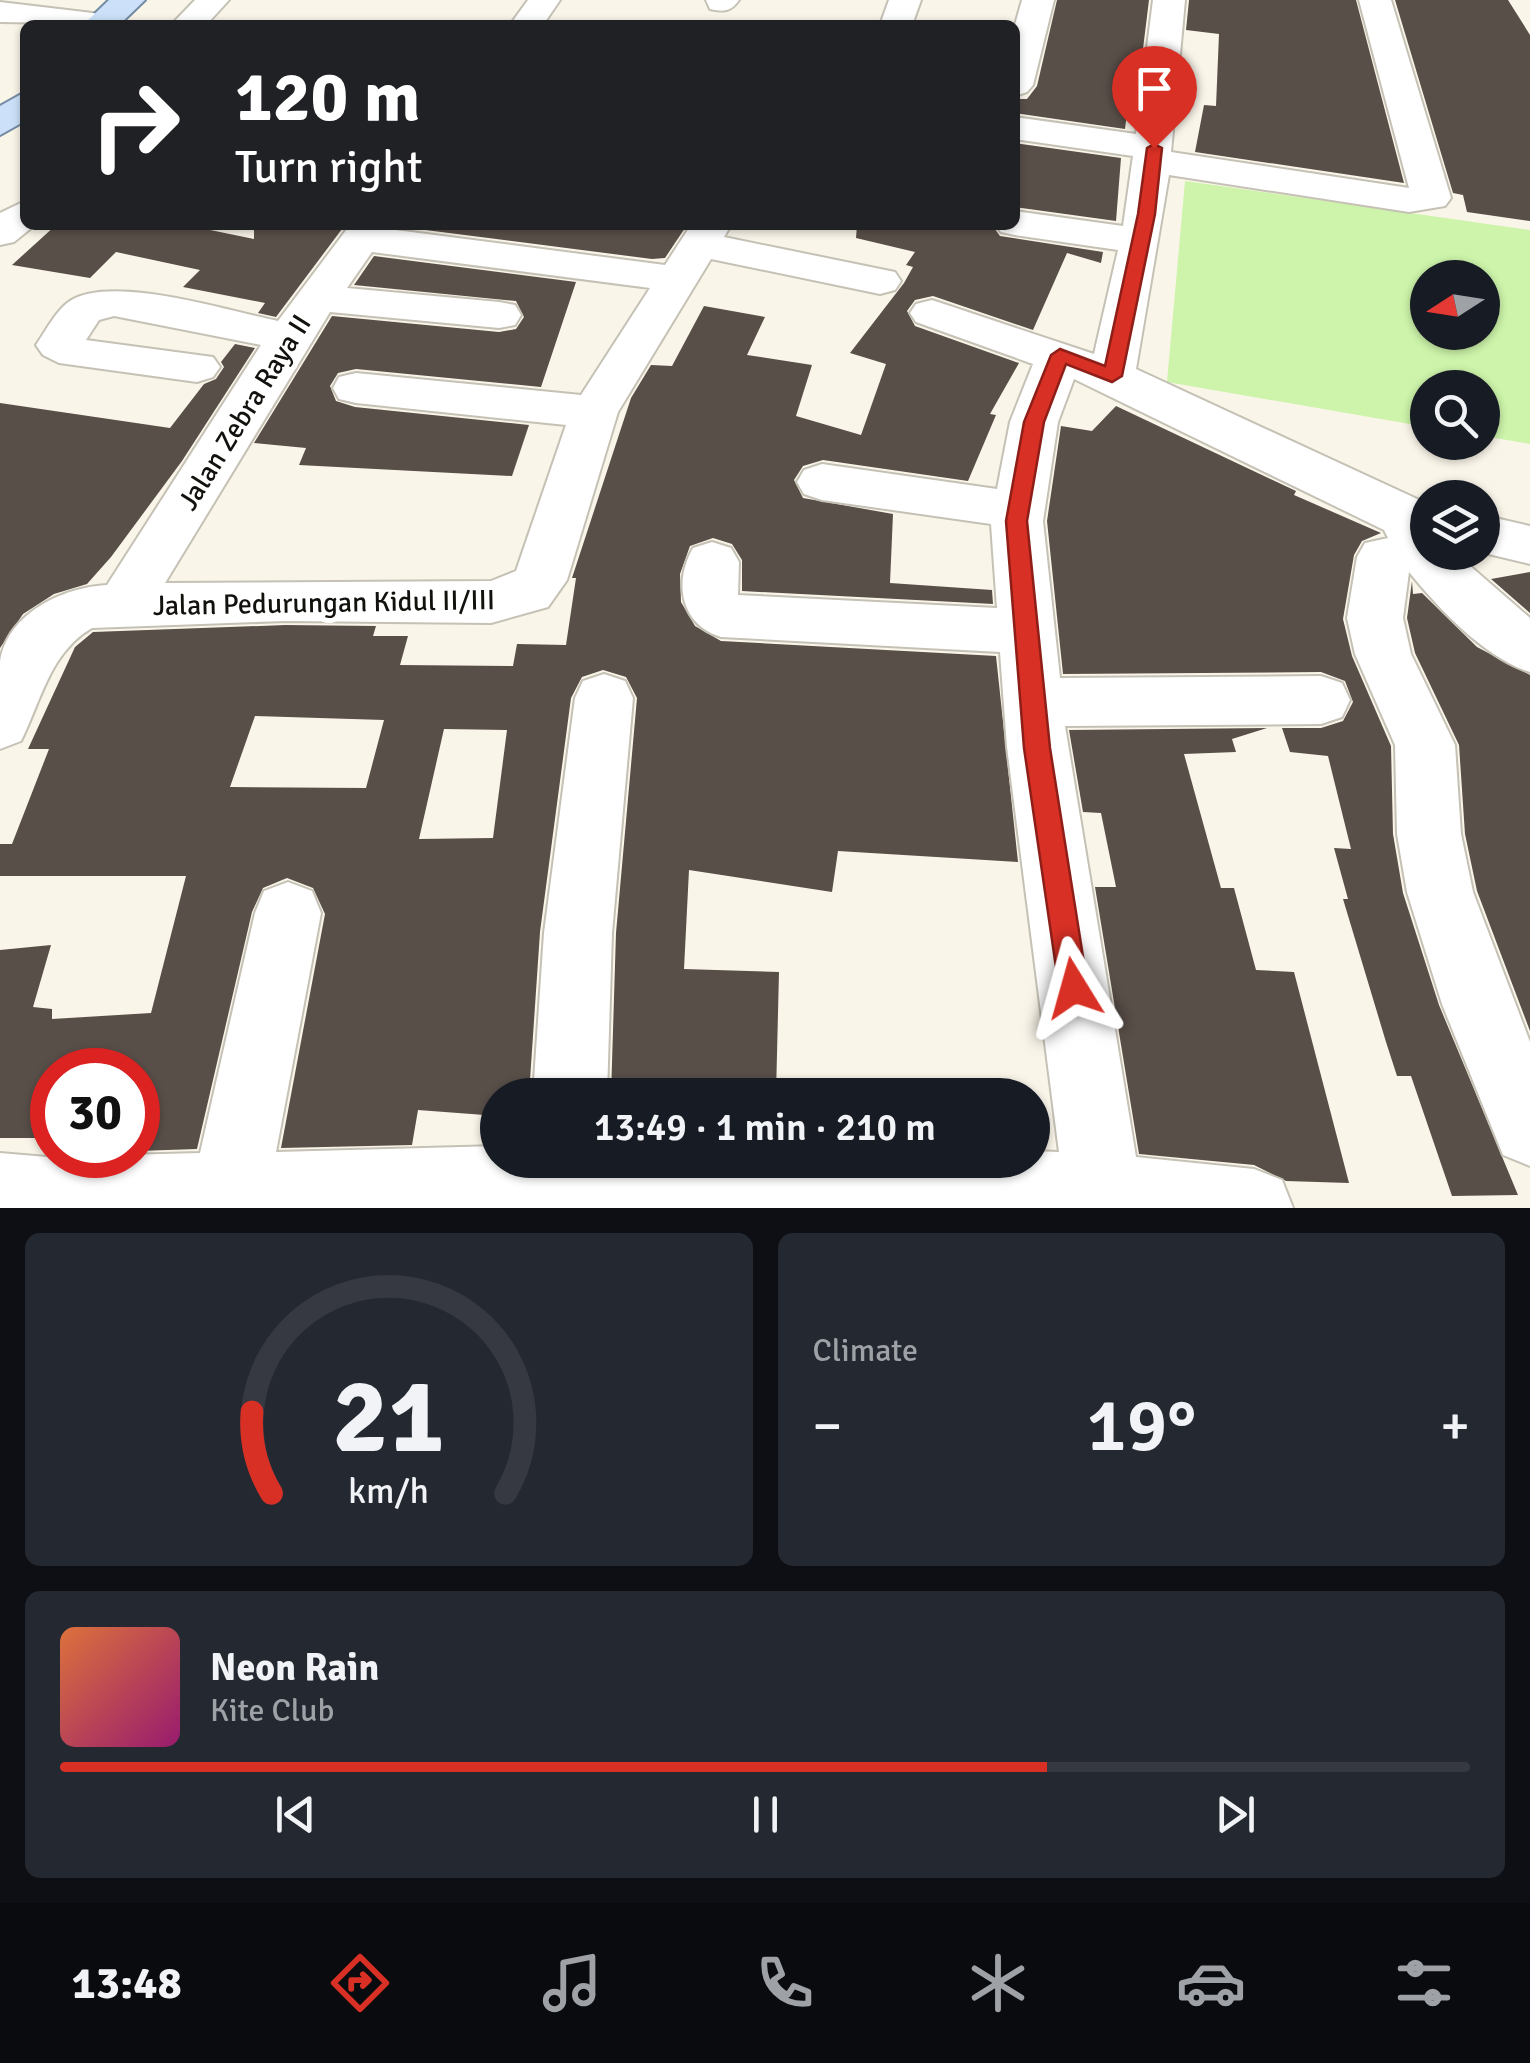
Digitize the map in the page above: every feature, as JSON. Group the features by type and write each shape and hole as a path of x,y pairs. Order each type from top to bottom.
{"main road":[{"path":"105,20 129,0"},
{"path":"124,20 147,0"},
{"path":"0,107 20,90"},
{"path":"0,124 20,108"}],"street":[{"path":"192,20 214,0"},
{"path":"1020,67 1038,0"},
{"path":"1104,1200 1033,702 1018,510 1034,422 1086,366 1140,241 1154,154 1169,0"},
{"path":"1020,129 1409,200 1428,200 1431,194 1375,0"},
{"path":"0,12 67,20"},
{"path":"1020,223 1140,241"},
{"path":"367,231 695,249 880,281"},
{"name":"Jalan Zebra Raya II","path":"124,604 305,316 367,231"},
{"name":"Jalan Pedurungan Kidul II/III","path":"124,604 491,602 529,592 540,580 594,412 695,249"},
{"path":"164,296 305,316"},
{"path":"198,367 75,353 59,346 84,311 111,302 305,316 499,315"},
{"path":"932,313 1086,366 1406,533 1436,566 1530,650"},
{"path":"356,388 594,412"},
{"path":"822,482 1018,510"},
{"path":"1406,533 1375,618 1383,654 1425,744 1429,834 1440,892 1477,1004 1530,1128"},
{"path":"1500,538 1530,544"},
{"path":"712,562 710,603 721,616 1026,631"},
{"path":"0,724 33,650 63,614 102,603 124,604"},
{"path":"571,1078 578,934 604,698"},
{"path":"1033,702 1321,700"},
{"path":"230,1190 288,913"},
{"path":"30,1199 480,1175"},
{"path":"731,1178 1254,1208"}],"green space":[{"path":"1185,181 1530,230 1530,444 1500,439 1500,370 1410,370 1410,424 1167,382"}],"building":[{"path":"1057,0 1149,0 1135,114 1127,113 1125,129 1020,114 1020,99 1027,99 1037,86"},
{"path":"1189,0 1356,0 1404,183 1195,152 1204,105 1216,106 1219,34 1186,30"},
{"path":"1395,0 1508,0 1530,35 1530,221 1467,212 1463,195 1453,193"},
{"path":"1020,144 1121,158 1116,221 1020,208"},
{"path":"50,230 210,230 254,239 254,230 341,230 276,317 258,313 265,303 183,287 200,270 116,252 90,278 12,265"},
{"path":"425,230 684,230 665,258"},
{"path":"857,230 996,230 1000,236 1103,252 1101,263 1067,253 1033,330 933,296 915,300 907,311 915,326 1019,363 990,414 996,415 968,481 823,460 803,466 794,480 803,498 893,514 890,583 992,590 993,604 742,591 742,560 732,544 713,538 690,546 680,574 681,602 695,626 721,641 996,656 1018,862 838,851 832,892 689,870 684,969 779,972 776,1078 612,1078 616,933 637,698 626,677 603,670 582,677 571,698 540,932 530,1078 480,1078 480,1115 418,1110 412,1145 281,1148 325,914 313,888 287,878 263,888 252,912 197,1149 160,1150 160,1048 30,1048 30,1138 0,1138 0,950 51,945 33,1007 52,1009 52,1019 151,1013 186,876 0,876 0,844 12,844 49,749 28,749 75,647 93,632 285,625 376,626 373,636 408,636 400,665 513,666 517,644 566,645 576,578 572,578 631,398 651,365 672,366 704,306 765,317 747,355 812,365 796,416 861,435 886,364 850,353 904,283 913,267 906,265 915,252 856,238","holes":["255,716 384,720 366,788 230,787","444,729 507,730 493,838 419,839"]},
{"path":"374,256 576,282 541,387 356,369 338,373 330,386 336,401 355,407 529,425 512,476 299,465 306,448 254,443 332,316 499,332 516,329 524,317 516,301 354,285"},
{"path":"235,344 255,348 182,461 111,557 87,584 54,594 23,614 0,648 0,403 170,428 204,384 216,379 224,367 221,362"},
{"path":"1116,406 1296,491 1294,495 1381,533 1362,541 1354,555 1343,619 1352,656 1391,746 1393,834 1403,893 1439,1005 1518,1195 1452,1196 1411,1076 1397,1076 1343,899 1348,899 1334,848 1351,849 1328,756 1290,752 1282,728 1321,728 1343,721 1353,702 1345,681 1321,672 1063,674 1047,521 1061,426 1092,431"},
{"path":"1530,572 1530,613 1491,579"},
{"path":"1412,581 1413,594 1422,593 1477,647 1530,675 1530,1031 1477,891 1465,834 1459,745 1415,653 1407,618"},
{"path":"1267,728 1232,739 1236,752 1184,754 1221,888 1234,888 1256,970 1294,972 1349,1183 1286,1181 1254,1165 1139,1154 1095,887 1116,887 1101,813 1083,812 1069,730"}],"route":[{"path":"1074,988 1037,748 1016,521 1034,422 1060,355 1112,376 1146,214 1154,148"}]}
